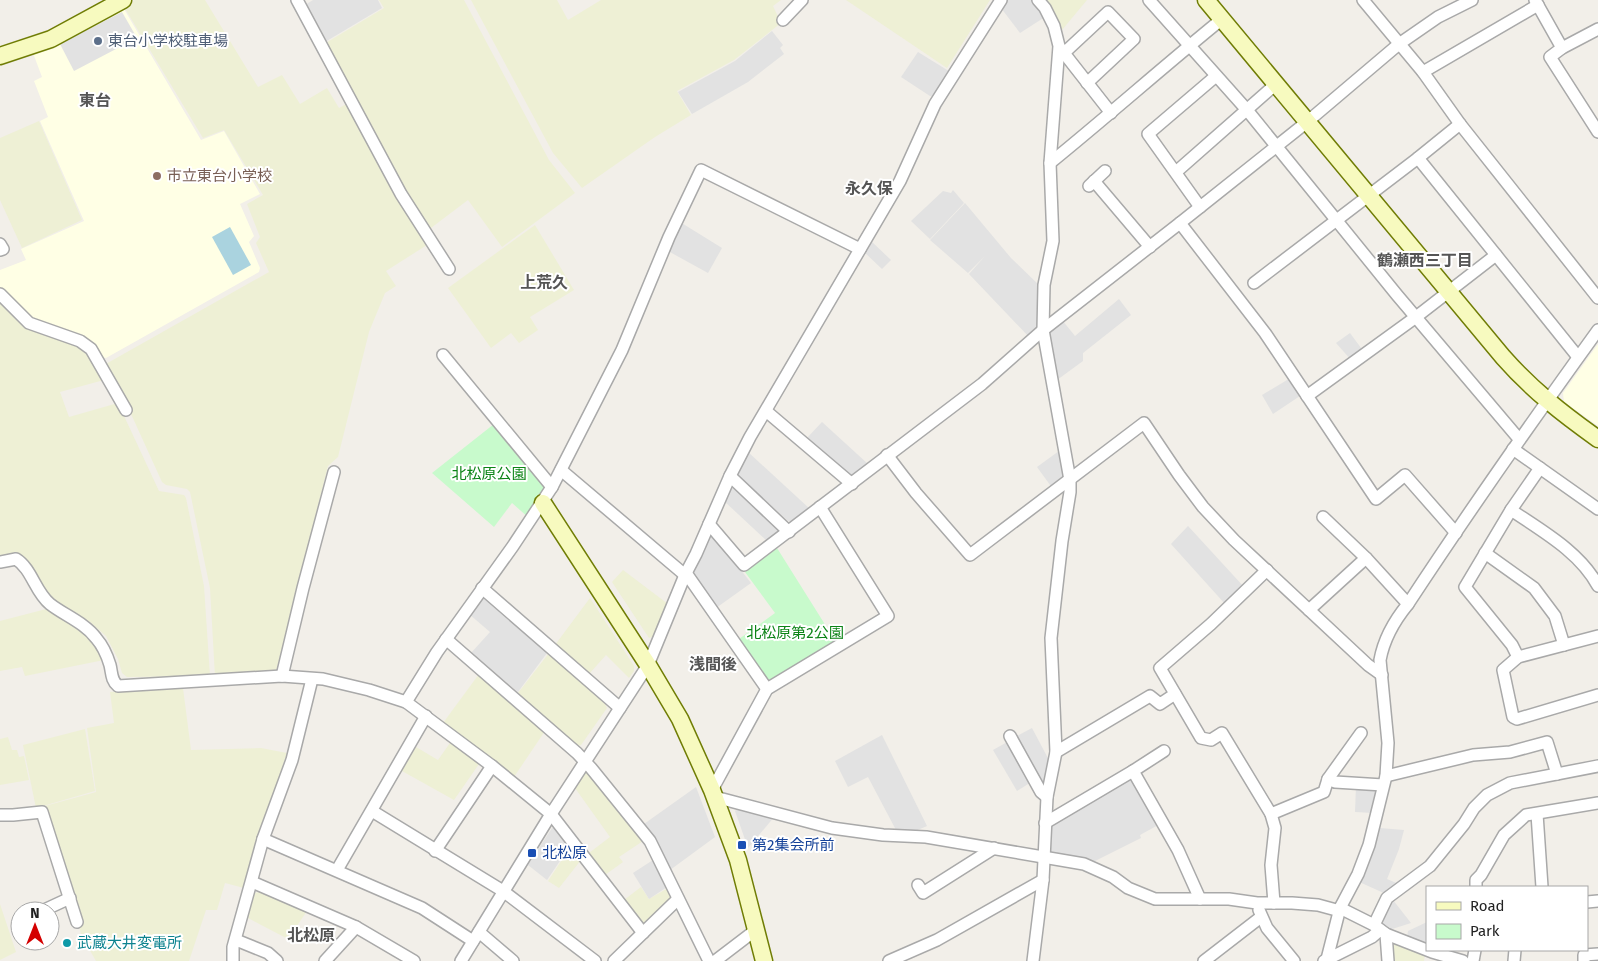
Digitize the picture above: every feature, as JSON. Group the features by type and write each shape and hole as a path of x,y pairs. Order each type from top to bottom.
{"street":[{"path":"0,56 51,39 123,0"},
{"path":"297,0 401,194 449,269"},
{"path":"783,20 802,0"},
{"path":"461,961 584,761 648,665 685,574 696,554 730,476 900,181 935,104 1002,0"},
{"path":"1033,961 1043,880 1045,823 1056,752 1051,638 1062,541 1070,492 1070,480 1043,330 1044,285 1053,241 1050,163 1061,50 1054,26 1038,0"},
{"path":"1149,0 1276,146 1416,317 1516,444 1540,468 1598,509"},
{"path":"1206,0 1522,379 1547,402 1598,439"},
{"path":"1362,0 1423,72 1460,124 1598,298"},
{"path":"709,524 744,566 982,384 1043,330 1307,122 1398,44 1438,18 1472,0"},
{"path":"1423,72 1536,2 1562,48"},
{"path":"1061,50 1108,12 1134,39 1087,83"},
{"path":"1050,163 1222,19"},
{"path":"1598,29 1562,48 1550,57 1598,132"},
{"path":"1061,50 1112,113"},
{"path":"1200,207 1148,134 1216,76"},
{"path":"1176,172 1276,84"},
{"path":"1254,283 1460,124"},
{"path":"1418,158 1578,357"},
{"path":"406,702 446,639 543,503 552,487 622,350 669,237 701,170 860,249"},
{"path":"1105,171 1091,184 1150,247"},
{"path":"1180,223 1265,333 1376,499 1405,475 1456,533"},
{"path":"0,244 2,249 0,250"},
{"path":"1307,396 1416,317 1496,255"},
{"path":"0,294 29,323 86,345 100,363 126,410"},
{"path":"1326,960 1340,910 1358,874 1369,845 1384,780 1388,743 1380,660 1382,648 1394,621 1408,604 1516,444 1598,330"},
{"path":"443,354 552,487"},
{"path":"766,411 852,484"},
{"path":"887,455 916,493 970,555 1144,423 1196,499 1234,540 1368,665 1382,675"},
{"path":"1518,657 1512,645 1465,587 1511,510 1540,468"},
{"path":"561,470 685,574 767,689"},
{"path":"282,676 302,588 334,472"},
{"path":"730,476 789,532"},
{"path":"543,503 648,665 680,719 714,793 738,860 764,961"},
{"path":"714,793 767,689 888,616 820,507"},
{"path":"1511,510 1577,557 1597,582"},
{"path":"1323,517 1366,558 1408,604"},
{"path":"1485,553 1534,588 1555,616 1564,645"},
{"path":"0,562 16,558 25,568 40,594 50,604 95,636 104,649 113,682 118,686 282,676 324,679 369,690 406,702 492,766 551,814 642,933"},
{"path":"1309,610 1366,558"},
{"path":"1267,570 1211,624 1160,668 1201,738 1211,740 1222,733 1270,814 1275,828 1270,864 1274,903"},
{"path":"482,588 620,708"},
{"path":"1598,636 1518,657 1503,670 1513,717 1518,719 1598,695"},
{"path":"446,639 584,761 650,841 709,961"},
{"path":"233,961 233,947 263,839 292,760 312,679"},
{"path":"1056,752 1150,696 1160,704 1176,694"},
{"path":"337,870 426,716"},
{"path":"1270,814 1324,792 1328,779 1361,733"},
{"path":"1010,736 1041,792 1048,797"},
{"path":"1328,779 1335,782 1384,780 1473,756 1510,752 1547,742 1557,774"},
{"path":"1045,823 1164,751"},
{"path":"435,851 492,766"},
{"path":"1388,961 1380,930 1386,898 1430,866 1464,824 1474,808 1487,795 1510,783 1557,774 1597,770"},
{"path":"1133,771 1178,850 1200,899"},
{"path":"714,793 832,828 883,835 926,837 1084,864 1113,877 1128,888 1155,899 1229,900 1318,905 1340,910 1426,949"},
{"path":"1476,886 1476,880 1481,876 1504,835 1526,815 1598,804"},
{"path":"0,815 42,812 77,922"},
{"path":"372,812 503,891 594,961"},
{"path":"1537,814 1542,886"},
{"path":"263,839 422,908 476,937 513,961"},
{"path":"918,886 923,893 994,848"},
{"path":"890,961 937,940 1043,880"},
{"path":"252,882 356,927 414,961"},
{"path":"60,903 70,898"},
{"path":"614,961 678,899"},
{"path":"1257,903 1262,917 1276,940 1294,961"},
{"path":"1204,961 1262,917"},
{"path":"326,961 356,927"},
{"path":"715,961 757,929"},
{"path":"1326,960 1372,937 1380,930"},
{"path":"236,940 268,953 277,961"},
{"path":"1430,951 1463,961"},
{"path":"1584,961 1584,955 1598,954"}],"shaded area":[{"path":"135,0 205,0 258,87 282,75 300,104 327,88 339,108 350,102 427,245 386,271 396,286 385,293 369,332 338,457 328,466 277,668 274,673 215,677 210,588 190,492 187,489 166,485 162,482 126,403 104,365 269,272 256,243 260,237 247,204 263,195 224,130 203,138 124,7"},
{"path":"313,0 378,0 382,8 325,42 305,5"},
{"path":"379,0 464,0 549,160 575,193 502,247 468,200 427,231 324,44 384,8"},
{"path":"471,0 557,0 568,20 601,0 781,0 773,6 781,23 734,60 677,91 691,115 655,137 582,188 553,153"},
{"path":"846,0 990,0 947,68"},
{"path":"1005,0 1033,0 1045,17 1020,33 1001,8"},
{"path":"1044,0 1087,0 1062,30"},
{"name":"市立東台小学校","path":"124,9 201,140 224,131 260,194 240,204 254,236 249,242 260,268 259,272 106,358 102,357 96,346 85,339 31,319 0,288 0,270 26,260 21,249 84,221 40,121 48,117 34,81 42,77 33,53"},
{"name":"東台小学校駐車場","path":"122,12 137,38 74,71 60,44"},
{"path":"772,31 783,45 780,48 784,54 748,82 692,114 678,92 735,61"},
{"path":"918,52 952,73 936,97 930,96 901,77"},
{"path":"39,121 82,220 22,248 0,200 0,138"},
{"path":"953,190 964,203 930,239 911,221 943,191 951,193"},
{"path":"965,203 1011,258 1040,286 1038,329 1029,337 969,274 985,256 968,273 930,240"},
{"path":"680,222 722,248 708,273 668,251"},
{"path":"535,225 574,290 530,317 538,330 519,343 511,333 491,348 448,288"},
{"path":"870,240 891,260 882,269 863,251"},
{"path":"1119,299 1131,315 1083,353 1083,361 1057,380 1048,332 1062,320 1075,336"},
{"path":"0,300 87,350 104,380 60,392 69,417 118,403 159,491 184,495 186,498 204,586 210,676 127,677 122,673 118,659 106,636 90,622 51,598 31,571 0,558"},
{"path":"1350,333 1364,352 1352,361 1336,343"},
{"path":"1598,344 1598,426 1564,402 1563,393"},
{"path":"1292,377 1303,394 1273,414 1262,395"},
{"path":"822,422 868,464 855,475 848,475 807,438"},
{"path":"747,451 810,509 793,521 788,521 739,476 738,471"},
{"path":"1059,451 1066,479 1053,489 1037,467"},
{"path":"735,486 779,527 779,531 767,541 724,501 730,487"},
{"path":"1188,526 1244,587 1226,605 1171,544"},
{"path":"714,536 751,583 716,608 694,576 694,570 707,537"},
{"path":"623,570 668,604 654,636 649,638 612,582"},
{"path":"485,598 547,653 518,692 471,653 490,632 469,614"},
{"path":"590,598 634,666 634,671 629,678 606,655 589,674 555,645"},
{"path":"50,608 89,636 104,660 25,676 22,667 0,671 0,621"},
{"path":"549,653 605,704 607,708 581,745 577,746 518,693"},
{"path":"479,674 545,731 514,777 443,723"},
{"path":"183,688 191,750 261,748 287,753 244,888 225,883 217,910 206,910 189,961 96,961 81,935 75,905 45,806 96,792 87,728 114,723 110,692"},
{"path":"1032,728 1050,762 1046,789 1016,739 1017,736"},
{"path":"85,729 95,791 36,808 23,745"},
{"path":"882,735 927,826 913,832 896,830 868,777 848,787 835,761"},
{"path":"8,737 12,750 17,750 19,757 24,756 29,780 0,785 0,739"},
{"path":"1009,741 1033,781 1017,791 993,750"},
{"path":"450,743 479,764 454,800 402,771 416,747 438,760"},
{"path":"583,773 588,773 643,841 619,857 623,862 605,875 589,853 610,837 575,788"},
{"path":"1130,778 1135,779 1160,824 1140,835 1141,838 1093,862 1052,854 1049,850 1049,828"},
{"path":"1356,786 1379,788 1373,813 1355,812"},
{"path":"696,787 715,837 670,870 650,830 644,824"},
{"path":"739,807 775,816 748,848 735,811"},
{"path":"556,827 570,846 547,880 528,865 552,828"},
{"path":"1377,829 1404,830 1399,849 1387,879 1401,885 1386,894 1357,881"},
{"path":"571,846 581,860 559,888 548,881"},
{"path":"653,860 667,887 649,899 633,873"},
{"path":"641,887 649,899 668,888 672,897 647,924 642,924 624,900"},
{"path":"260,892 307,911 288,939 248,918 254,893"},
{"path":"1393,900 1411,923 1389,930 1379,924 1390,901"},
{"path":"0,904 10,934 10,951 16,952 0,960"},
{"path":"1426,922 1426,945 1407,937 1408,931"},
{"path":"1394,941 1425,954 1424,961 1392,961 1389,945"}],"green space":[{"name":"北松原公園","path":"494,424 544,484 544,492 529,518 512,503 494,527 432,473"},
{"name":"北松原第2公園","path":"777,548 836,642 772,680 767,679 739,639 775,613 745,572"}],"water":[{"path":"230,227 251,265 233,275 212,237"}],"place":[{"name":"東台小学校駐車場","path":"98,41"},
{"name":"市立東台小学校","path":"157,176"},
{"name":"第2集会所前","path":"742,845"},
{"name":"北松原","path":"532,853"},
{"name":"武蔵大井変電所","path":"67,943"}],"district":[{"name":"東台","path":"95,100"},
{"name":"永久保","path":"869,188"},
{"name":"鶴瀬西三丁目","path":"1425,260"},
{"name":"上荒久","path":"544,282"},
{"name":"浅間後","path":"713,664"},
{"name":"北松原","path":"311,935"}]}
